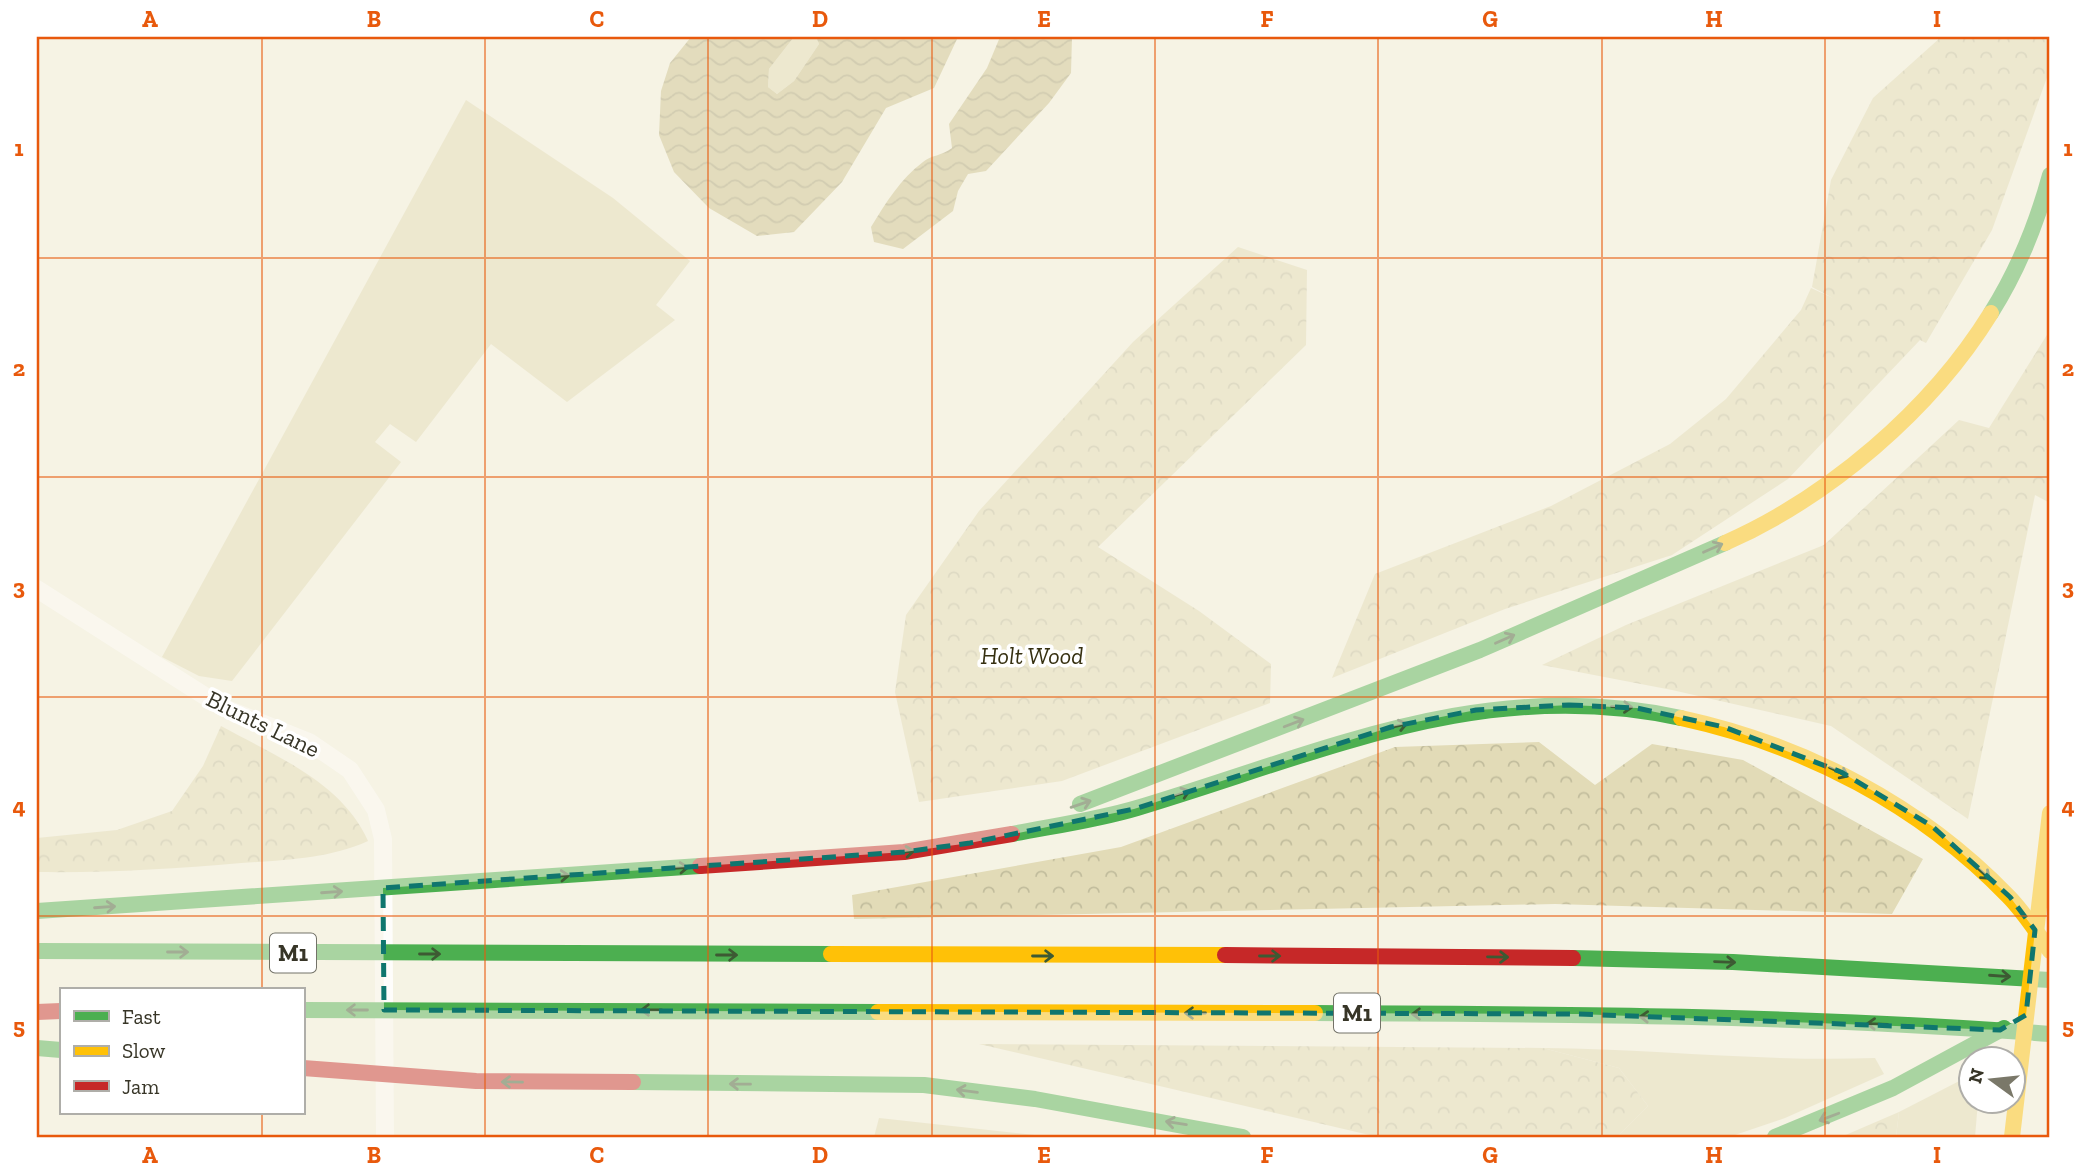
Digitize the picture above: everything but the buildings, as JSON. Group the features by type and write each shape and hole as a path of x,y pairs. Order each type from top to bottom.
{"highway":[{"path":"970,843 1147,781 1480,650 1763,526 1886,440 1965,355 2008,286 2040,211 2050,175"},
{"path":"37,911 891,853 970,843 1135,809 1391,727 1476,710 1569,705 1637,708 1724,727 1842,772 1932,826 2010,897 2050,951"},
{"path":"2012,1137 2050,813"},
{"name":"M1","path":"37,951 1494,956 1733,962 2050,980"},
{"path":"1774,1137 1882,1093 1972,1048 2042,1004"},
{"name":"M1","path":"304,1010 1578,1014 1945,1026 2050,1034"},
{"path":"37,1012 60,1012"},
{"path":"37,1048 60,1050"},
{"path":"304,1068 476,1081 924,1085 1035,1099 1196,1126 1242,1137"},
{"path":"1035,1099 1159,1137"}],"street":[{"name":"Blunts Lane","path":"37,589 222,707 309,742 350,771 376,810 383,839 384,1137"}],"highlighted area":[{"path":"1569,705 1637,708 1724,727 1841,772 1932,826 2010,897 2035,930 2026,1015 2000,1030 1578,1014 384,1010 383,888 904,852 970,843 1134,809 1391,727 1476,710"}],"green space":[{"path":"794,37 816,37 819,44 794,81 777,94 768,87 769,69"},
{"path":"1941,37 2050,37 2050,69 1992,230 1926,343 1920,340 1788,479 1672,555 1505,609 1332,678 1375,574 1551,506 1670,444 1726,399 1801,310 1811,288 1833,298 1812,287 1831,180 1873,98"},
{"path":"466,100 613,198 690,261 656,305 675,320 567,402 491,344 416,442 390,424 375,442 401,462 232,681 199,676 162,657"},
{"name":"Holt Wood","path":"1238,247 1307,270 1306,345 1098,547 1199,611 1271,664 1270,703 1062,781 919,802 895,692 906,615 979,511 1133,342"},
{"path":"2050,330 2050,503 2035,495 1968,819 1831,726 1672,690 1542,665 1626,625 1824,545 1959,420 1989,428"},
{"path":"221,726 284,760 324,787 357,821 368,841 337,852 290,859 139,870 37,872 37,838 117,830 172,811 203,766"},
{"path":"1539,742 1595,785 1652,744 1743,760 1923,859 1892,914 1555,904 854,919 852,895 1121,847 1395,747"},
{"path":"979,1044 1543,1048 1619,1068 1648,1106 1617,1137 1378,1137"},
{"path":"1543,1048 1792,1058 1875,1058 1884,1074 1785,1118 1729,1137 1617,1137 1648,1106 1619,1068"},
{"path":"1958,1082 1958,1114 1977,1114 1975,1137 1896,1137 1899,1112"},
{"path":"1899,1112 1896,1137 1841,1137"},
{"path":"879,1118 1053,1137 874,1137"}],"water":[{"path":"691,37 794,37 769,69 768,87 777,94 794,81 819,44 816,37 958,37 934,88 886,108 842,182 794,232 757,236 709,208 674,172 659,135 661,91 670,63"},
{"path":"1000,37 1072,37 1071,73 1049,103 986,171 968,174 958,191 953,211 903,249 874,242 871,227 900,184 926,160 952,148 949,124 987,68"}],"traffic: fast":[{"path":"1991,313 2026,246 2050,175"},
{"path":"1080,804 1480,650 1725,543"},
{"path":"1012,834 1122,812 1338,744 1404,726 1471,713 1539,706 1609,707 1681,718"},
{"path":"37,911 700,866"},
{"path":"37,951 831,954"},
{"path":"1573,958 1733,962 2050,980"},
{"path":"304,1010 878,1012"},
{"path":"1315,1013 1774,1019 2050,1034"},
{"path":"1775,1137 1893,1088 2004,1028"},
{"path":"37,1048 60,1050"},
{"path":"633,1082 924,1085 1035,1099 1243,1137"}],"traffic: slow":[{"path":"1725,543 1802,501 1839,476 1874,447 1939,383 1967,349 1991,313"},
{"path":"1681,718 1772,744 1816,762 1899,807 1974,863 2014,902 2050,951"},
{"path":"2012,1137 2050,813"},
{"path":"831,954 1225,955"},
{"path":"878,1012 1315,1013"}],"traffic: jam":[{"path":"700,866 904,852 1012,834"},
{"path":"1225,955 1573,958"},
{"path":"37,1012 60,1011"},
{"path":"304,1068 476,1081 633,1082"}]}
